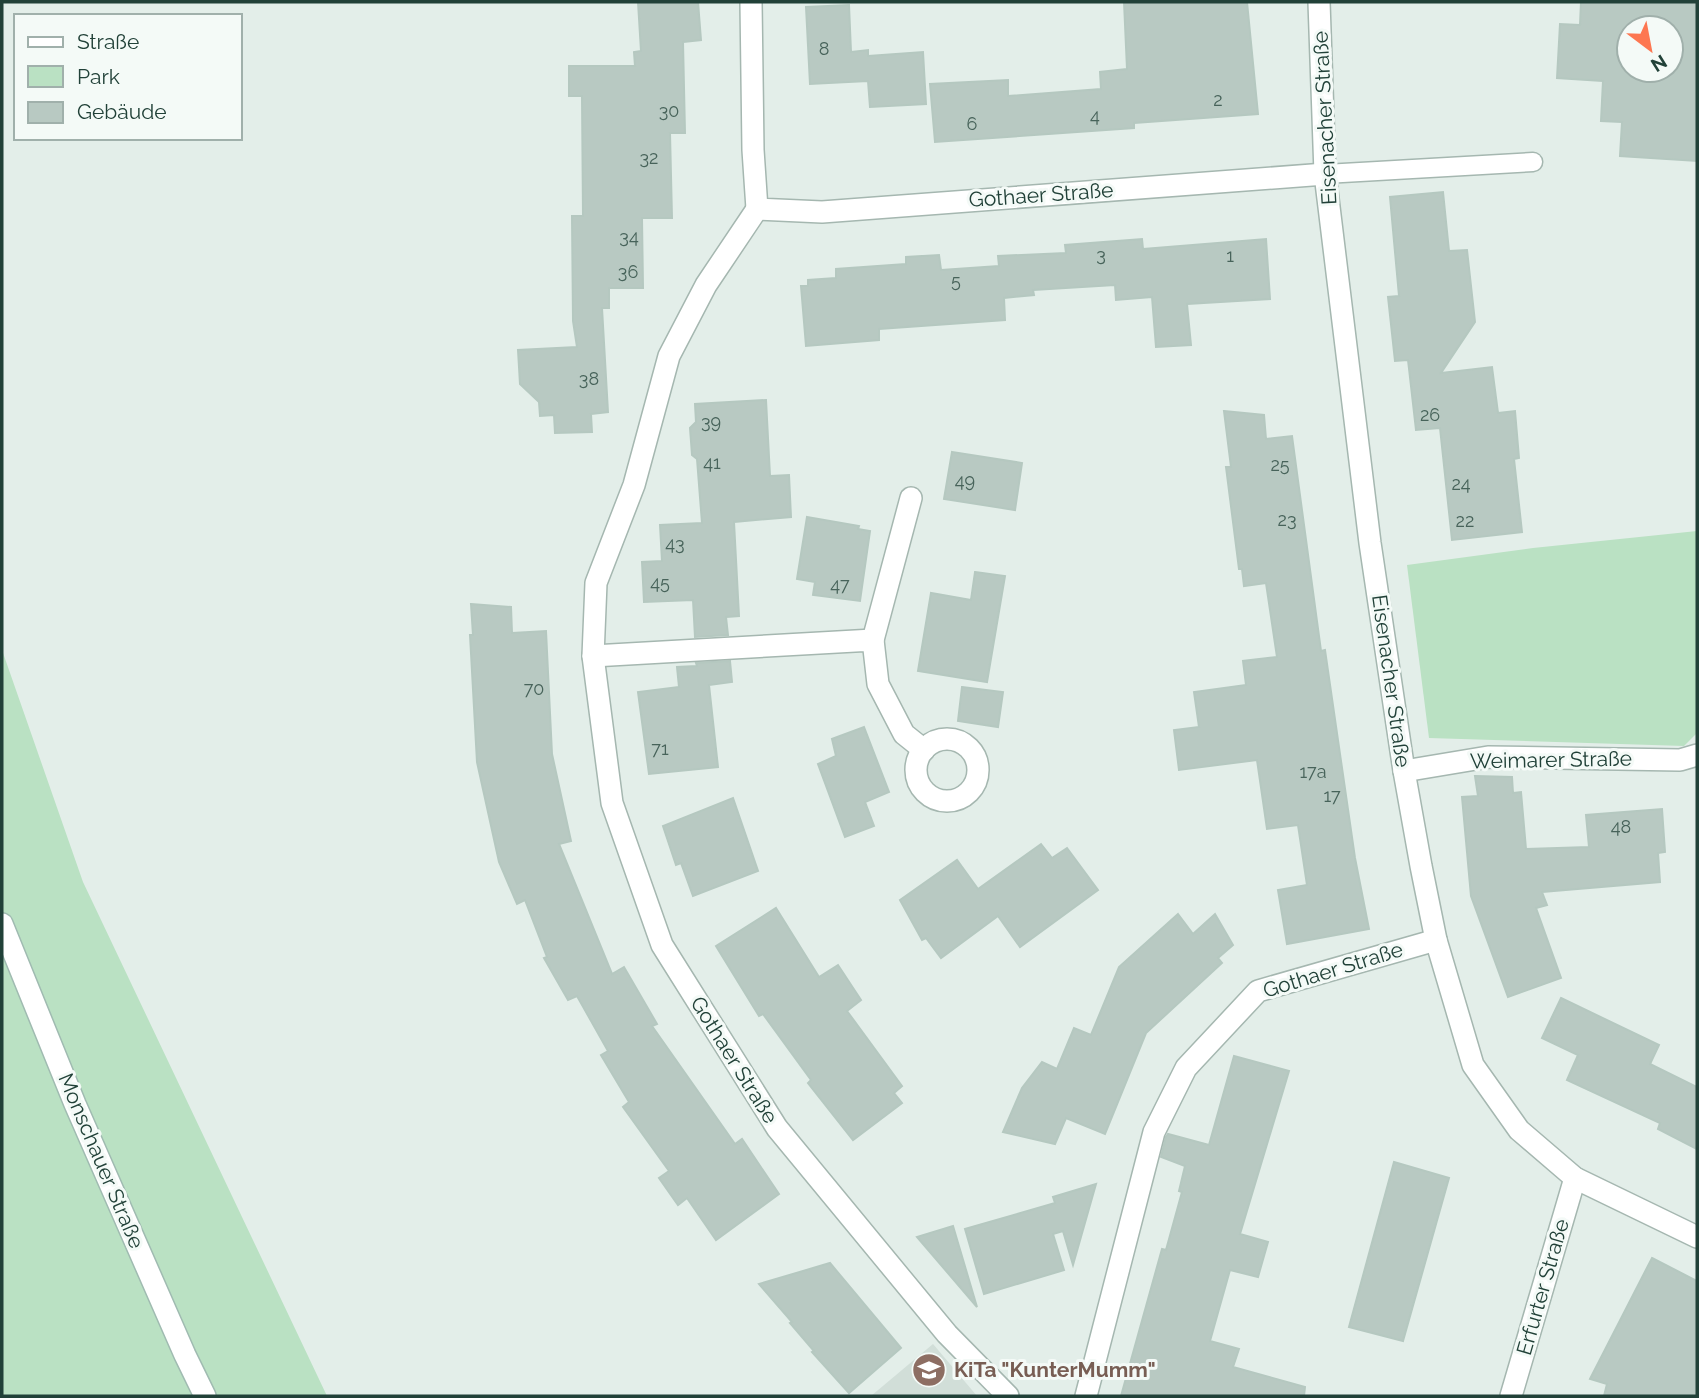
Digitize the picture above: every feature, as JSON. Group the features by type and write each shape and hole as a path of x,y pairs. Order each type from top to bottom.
{"street":[{"path":"751,2 753,150 757,209"},
{"name":"Eisenacher Straße","path":"1319,2 1325,174 1370,543 1404,771 1436,940 1473,1065 1519,1130 1575,1178 1697,1237"},
{"name":"Gothaer Straße","path":"1008,1396 947,1334 777,1128 662,945 612,803 593,656 596,583 634,485 669,356 706,285 757,209 822,212 1325,174"},
{"path":"911,498 873,640 878,684 904,734 924,750"},
{"path":"593,656 873,640"},
{"name":"Weimarer Straße","path":"1404,771 1488,757 1680,760 1697,755"},
{"name":"Monschauer Straße","path":"2,924 75,1104 184,1355 205,1396"},
{"name":"Gothaer Straße","path":"1086,1396 1154,1132 1186,1068 1258,991 1436,940"},
{"name":"Erfurter Straße","path":"1511,1396 1575,1178"}],"lane":[{"path":"1325,174 1533,162"}],"shaded area":[{"name":"KiTa \"KunterMumm\"","path":"933,1344 977,1396 871,1396"}],"green space":[{"path":"1697,531 1697,733 1684,746 1429,738 1407,565 1533,548"},
{"path":"2,650 83,882 327,1396 2,1396"}],"building":[{"path":"638,2 698,2 701,40 683,42 685,133 670,133 672,218 642,218 643,288 609,288 609,308 602,308 608,412 591,414 592,432 555,433 554,415 540,416 539,402 520,384 518,350 577,347 573,321 572,216 583,216 582,96 569,96 569,66 635,66 634,52 641,51"},
{"path":"1124,2 1247,2 1258,114 1134,123 1134,128 935,142 930,84 1008,80 1008,96 1101,89 1100,72 1127,69"},
{"path":"1581,2 1697,2 1697,161 1620,156 1622,122 1601,121 1603,81 1557,78 1560,24 1580,25"},
{"path":"849,5 851,52 868,50 868,56 923,52 926,104 870,107 868,81 810,84 806,7"},
{"path":"1443,192 1449,251 1467,250 1475,322 1441,373 1492,367 1498,413 1515,411 1519,458 1514,459 1522,532 1452,540 1440,428 1416,430 1408,360 1395,361 1388,297 1399,296 1390,197"},
{"path":"1142,239 1143,249 1266,239 1270,299 1187,304 1191,345 1156,347 1152,297 1116,300 1115,285 1033,290 1034,295 1004,298 1005,320 879,329 879,340 806,346 801,286 808,286 808,280 836,278 836,269 906,264 906,257 939,255 941,270 999,266 998,256 1066,253 1065,245"},
{"path":"766,400 770,476 789,475 791,517 734,522 739,616 726,617 728,635 695,637 693,600 644,602 642,562 662,561 660,525 702,523 697,459 692,455 690,428 696,422 695,404"},
{"path":"1224,411 1264,415 1266,439 1292,436 1321,651 1325,650 1355,858 1369,929 1287,944 1278,890 1307,885 1298,825 1267,829 1257,760 1179,770 1174,730 1199,727 1194,692 1246,685 1243,661 1277,657 1266,583 1244,586 1242,569 1239,569 1226,467 1231,467"},
{"path":"952,452 1022,463 1015,510 944,499"},
{"path":"807,517 859,526 858,529 870,531 860,601 813,595 815,582 797,579"},
{"path":"975,572 1005,576 987,682 918,671 931,593 971,600"},
{"path":"471,604 511,607 512,633 546,631 552,754 571,841 559,844 612,974 624,967 657,1024 652,1026 735,1144 742,1139 779,1194 716,1240 687,1198 678,1205 659,1178 669,1171 623,1107 629,1102 601,1055 608,1051 577,996 568,1000 544,958 547,957 525,900 517,904 499,862 477,762 470,635 473,635"},
{"path":"730,661 732,682 709,685 718,767 649,774 638,692 679,687 677,667"},
{"path":"962,687 1003,692 998,727 958,721"},
{"path":"864,727 889,792 865,802 874,826 845,837 818,764 836,756 832,739"},
{"path":"1475,776 1512,777 1513,793 1521,792 1526,849 1589,847 1586,815 1662,809 1665,852 1658,853 1660,882 1542,892 1547,905 1536,908 1561,978 1508,997 1471,896 1462,797 1478,796"},
{"path":"733,798 758,871 693,896 681,863 676,865 663,826"},
{"path":"1041,844 1052,858 1067,848 1098,890 1020,947 998,916 941,958 926,938 922,940 900,900 957,860 978,889"},
{"path":"776,908 819,977 838,965 861,1000 847,1011 902,1086 894,1093 902,1103 853,1140 808,1083 811,1080 763,1014 759,1016 716,946"},
{"path":"1178,914 1193,934 1215,914 1233,945 1218,958 1222,963 1146,1033 1105,1134 1066,1118 1055,1144 1003,1132 1022,1088 1042,1062 1057,1069 1074,1028 1091,1035 1119,967"},
{"path":"1561,998 1659,1045 1650,1064 1697,1087 1697,1149 1658,1129 1660,1123 1567,1080 1578,1055 1542,1038"},
{"path":"1234,1056 1289,1071 1240,1234 1268,1242 1258,1277 1230,1270 1210,1341 1239,1349 1233,1367 1305,1387 1304,1396 1121,1396 1162,1249 1166,1250 1182,1192 1179,1191 1185,1166 1161,1157 1166,1137 1168,1134 1209,1145"},
{"path":"1394,1162 1449,1178 1403,1341 1349,1327"},
{"path":"1096,1184 1073,1265 1063,1231 1053,1234 1064,1270 984,1294 965,1229 1055,1203 1053,1197"},
{"path":"953,1226 977,1307 917,1237"},
{"path":"1652,1258 1697,1281 1697,1396 1604,1396 1607,1384 1590,1379"},
{"path":"830,1263 901,1348 849,1393 812,1352 814,1351 790,1323 792,1322 759,1284"}],"place":[{"name":"KiTa \"KunterMumm\"","path":"929,1370"}]}
